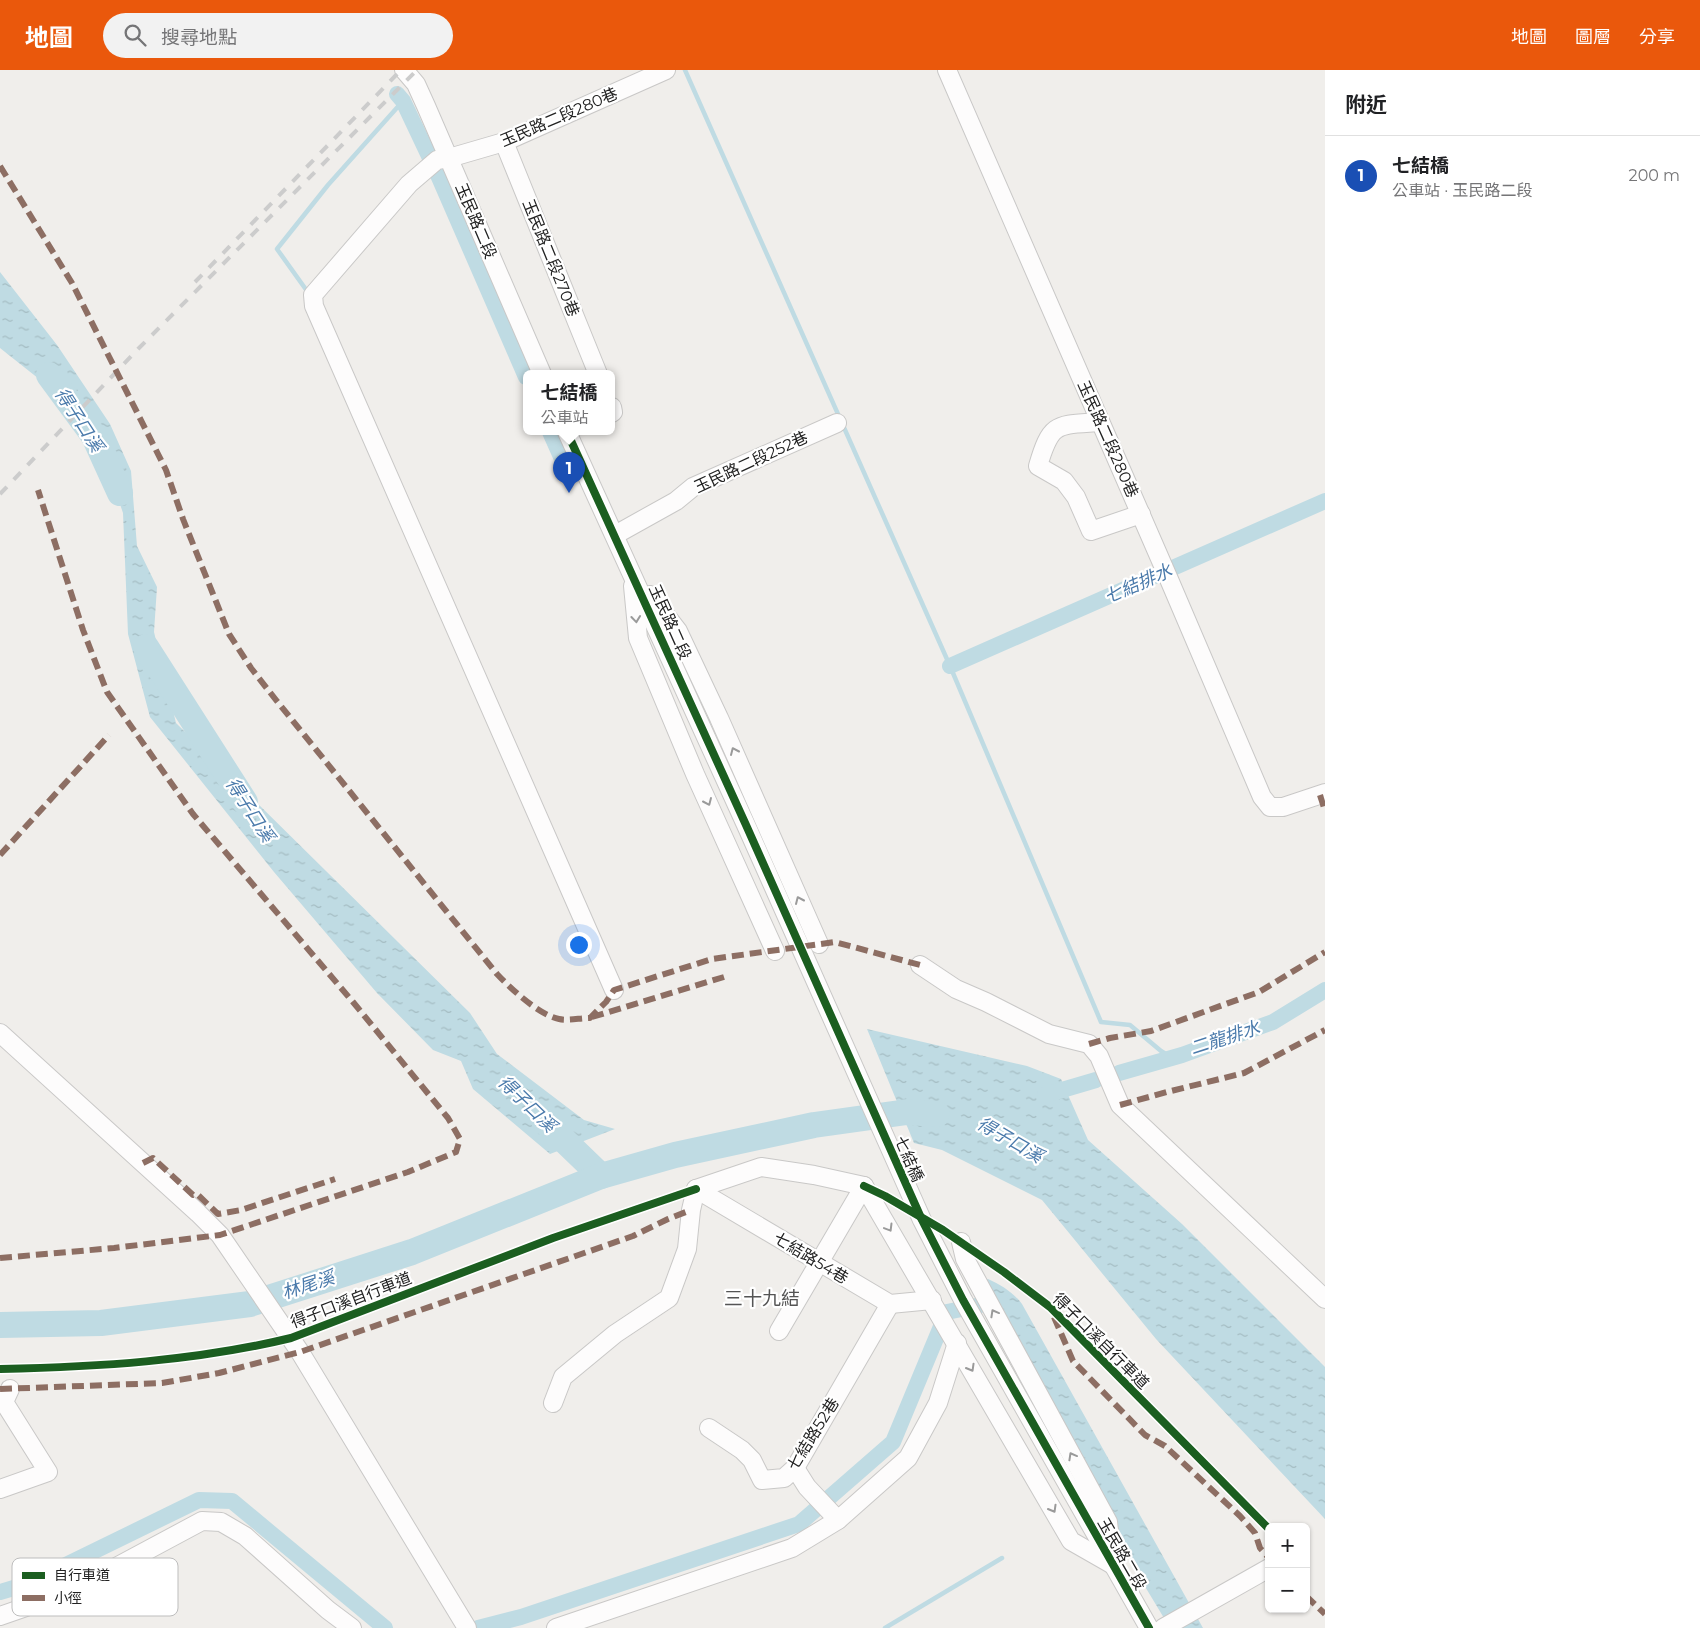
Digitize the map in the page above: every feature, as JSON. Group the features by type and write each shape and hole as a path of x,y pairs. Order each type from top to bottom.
{"street":[{"name":"玉民路二段","path":"404,70 419,92 449,158 540,370"},
{"name":"玉民路二段280巷","path":"614,990 314,306 313,295 409,184 437,160 504,142 666,70"},
{"name":"玉民路二段280巷","path":"947,70 1262,797 1270,808 1282,807 1325,793"},
{"name":"玉民路二段270巷","path":"504,142 596,370"},
{"path":"1100,422 1067,424 1053,430 1043,449 1038,466 1064,481 1076,497 1091,531 1141,514"},
{"name":"玉民路二段252巷","path":"615,535 676,501 693,487 837,423"},
{"name":"玉民路二段","path":"568,435 746,825"},
{"path":"631,570 678,631 719,718 819,944"},
{"path":"631,570 638,638 695,774 774,951"},
{"name":"七結橋","path":"746,825 922,1220 963,1300 1071,1493"},
{"path":"920,965 956,989 1049,1034 1089,1044 1099,1056 1120,1105 1325,1299"},
{"path":"0,1033 220,1235 290,1338 466,1628"},
{"path":"553,1403 563,1377 615,1334 669,1298 687,1249 691,1210 696,1188 761,1167 814,1175 864,1186 1072,1541 1113,1565"},
{"path":"779,1331 864,1186"},
{"name":"七結路54巷","path":"696,1188 818,1263 890,1304"},
{"path":"961,1242 965,1259 1108,1522 1113,1565"},
{"path":"890,1304 932,1300"},
{"name":"七結路52巷","path":"709,1428 742,1450 752,1460 762,1480 784,1478 795,1468 890,1304"},
{"path":"556,1628 792,1548 838,1520 908,1458 938,1403 957,1343"},
{"path":"0,1488 48,1472 4,1402 10,1389"},
{"path":"795,1468 807,1487 838,1520"},
{"name":"玉民路二段","path":"1071,1493 1149,1628"},
{"path":"133,1558 202,1521 221,1522 245,1536 328,1610 352,1628"},
{"path":"1163,1628 1265,1570"},
{"path":"0,1616 12,1612"}],"water":[{"path":"0,272 57,345 110,424 131,471 137,546 157,587 154,632 176,723 470,1013 497,1054 584,1120 615,1129 550,1154 473,1089 461,1061 433,1050 377,993 274,872 150,717 128,634 123,513 92,421 0,348"},
{"path":"867,1029 1027,1066 1061,1079 1088,1140 1182,1224 1325,1367 1325,1519 1156,1339 1042,1200 942,1150 914,1143"},
{"path":"988,1279 1006,1289 1022,1304 1203,1628 1170,1628 1132,1565 1109,1505 984,1280"}],"waterway":[{"path":"685,70 950,666 1101,1022 1130,1025 1172,1058"},
{"path":"397,94 403,101 438,175 523,370"},
{"path":"307,291 277,249 328,185 403,101"},
{"name":"得子口溪","path":"49,375 94,436 120,493"},
{"path":"551,435 566,468"},
{"name":"七結排水","path":"950,666 1325,501"},
{"name":"得子口溪","path":"146,647 245,802"},
{"name":"二龍排水","path":"1119,1073 1182,1055 1273,1022 1325,990"},
{"name":"二龍排水","path":"1045,1095 1096,1080"},
{"name":"林尾溪","path":"0,1325 101,1323 250,1304 412,1252 601,1176 675,1155 814,1125 907,1112 937,1114"},
{"name":"得子口溪","path":"544,1121 601,1176"},
{"path":"478,1628 521,1617 799,1524 893,1442 947,1312 1000,1301"},
{"path":"80,1558 199,1500 232,1501 385,1628"},
{"path":"885,1628 1002,1558"},
{"path":"0,1592 12,1588"}],"railway":[{"path":"195,282 401,70"},
{"path":"0,494 138,349 417,70"}],"marked path":[{"path":"0,166 72,283 166,470 183,519 229,634 251,668 276,700 497,974 517,993 543,1012 559,1019 570,1020 590,1018 606,1002 614,990 712,959 835,942 920,965"},
{"path":"0,1258 114,1248 220,1235 408,1172 456,1152 460,1139 448,1118 353,1002 193,814 107,692 83,630 38,490"},
{"path":"0,855 109,735"},
{"path":"1320,795 1325,811"},
{"path":"1089,1044 1110,1038 1151,1031 1259,992 1325,952"},
{"path":"592,1017 724,977"},
{"path":"1120,1105 1244,1073 1325,1030"},
{"path":"143,1163 153,1158 193,1195 197,1194 218,1214 241,1210 335,1179"},
{"path":"0,1389 162,1383 219,1373 300,1352 633,1236 691,1210"},
{"path":"1054,1317 1073,1361 1145,1435 1165,1446 1240,1516 1255,1533 1260,1548 1265,1554"},
{"path":"1310,1600 1325,1614"}],"cycle path":[{"path":"568,435 746,825 922,1220 963,1300 1149,1628"},
{"name":"得子口溪自行車道","path":"864,1186 943,1230 1004,1272 1050,1307 1265,1525"},
{"name":"得子口溪自行車道","path":"0,1369 73,1367 146,1361 219,1352 291,1338 553,1238 696,1189"}],"place":[{"name":"七結橋","path":"569,493"}],"district":[{"name":"三十九結","path":"762,1298"}]}
